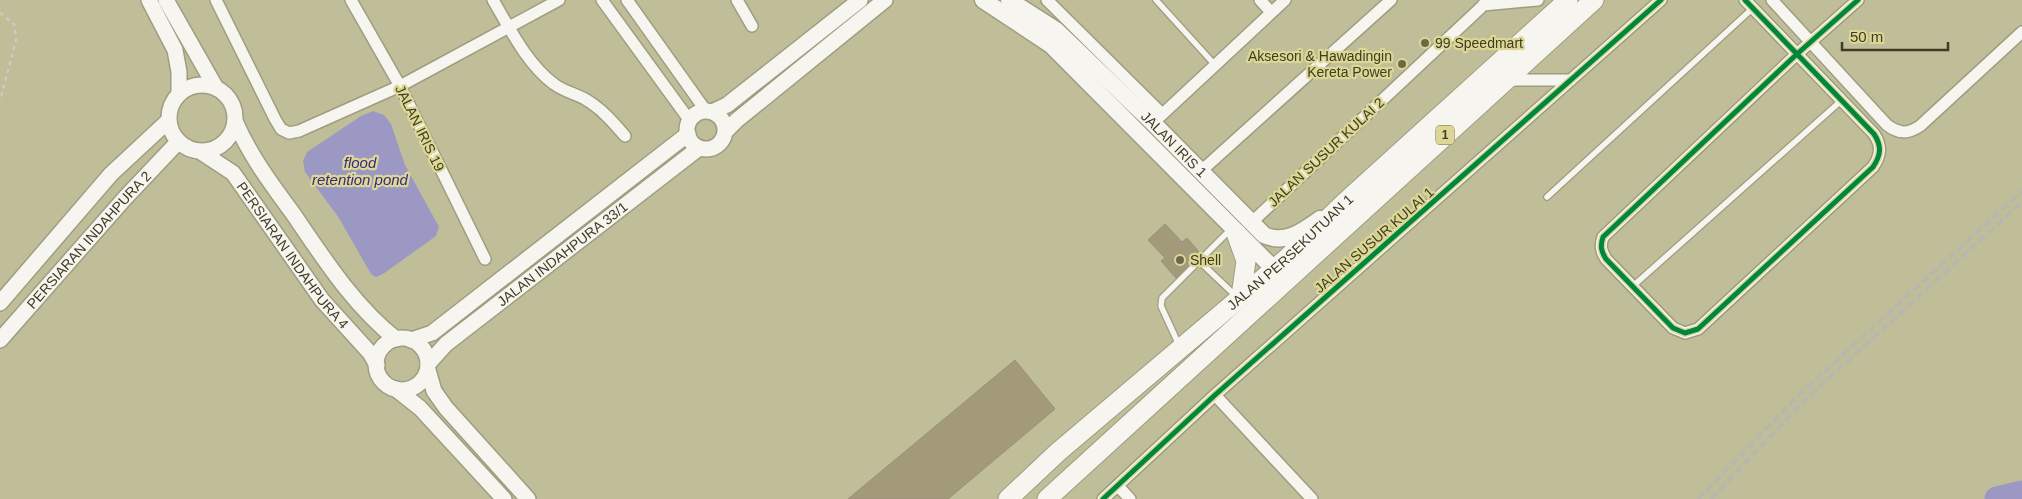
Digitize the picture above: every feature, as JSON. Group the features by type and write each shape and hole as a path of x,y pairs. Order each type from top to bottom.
{"highway":[{"name":"JALAN PERSEKUTUAN 1","path":"1008,499 1058,452 1274,269 1568,0"},
{"name":"JALAN PERSEKUTUAN 1","path":"1047,499 1594,0"},
{"path":"1240,228 1246,261 1240,297"},
{"path":"1274,269 1297,271"}],"main road":[{"name":"JALAN IRIS 1","path":"983,0 1051,45 1240,228 1273,239 1285,239 1310,226 1344,203"},
{"name":"JALAN IRIS 1","path":"1009,0 1056,30 1157,118 1200,172 1240,228 1274,269"}],"street":[{"path":"149,0 175,50 179,72 179,94"},
{"path":"166,0 216,88"},
{"path":"216,0 275,119 281,129 289,133 299,131 400,86 559,0"},
{"name":"JALAN IRIS 19","path":"350,0 400,86 485,259"},
{"path":"493,0 509,28 537,68 555,85 586,99 604,112 625,136"},
{"path":"602,0 689,128 694,145 705,150 717,147 726,131 737,120 885,0"},
{"path":"627,0 650,34 709,111 722,120 726,131"},
{"path":"737,0 752,26"},
{"path":"689,128 694,116 727,105 860,0"},
{"path":"1047,0 1157,118 1285,0"},
{"path":"1260,0 1271,12"},
{"path":"1200,172 1391,0"},
{"path":"1486,3 1538,0"},
{"name":"JALAN SUSUR KULAI 1","path":"1104,499 1215,395 1661,0"},
{"path":"1772,0 1887,125 1894,131 1903,133 1912,131 1920,126 2022,32"},
{"path":"1749,4 1797,54 1842,100 1874,134 1879,142 1880,151 1873,167 1698,329 1685,333 1678,332 1606,259 1601,244 1602,237 1797,54 1858,0"},
{"name":"JALAN SUSUR KULAI 2","path":"1240,228 1486,3"},
{"path":"1505,80 1571,80"},
{"path":"207,85 216,88 224,94 234,112 235,122 229,137 224,143 217,148 201,152 193,151 178,142 168,121 173,102 179,94 187,88 207,85"},
{"name":"PERSIARAN INDAHPURA 2","path":"0,303 111,174 168,121"},
{"name":"PERSIARAN INDAHPURA 4","path":"235,122 246,146 309,238 361,306 377,324 396,339"},
{"name":"JALAN INDAHPURA 33/1","path":"411,340 432,333 689,128"},
{"name":"PERSIARAN INDAHPURA 2","path":"0,340 124,198 178,142"},
{"name":"JALAN INDAHPURA 33/1","path":"428,367 446,344 699,148"},
{"name":"PERSIARAN INDAHPURA 4","path":"201,152 233,173 322,300 370,353 385,383 396,389 420,408 504,499"},
{"path":"377,365 377,359 384,346 396,339 411,340 422,348 426,353 434,391 446,408 528,499"},
{"path":"396,389 414,388 423,380 428,367"},
{"path":"1215,395 1312,499"},
{"path":"1118,486 1130,499"}],"lane":[{"path":"1156,0 1215,65"},
{"path":"1547,197 1749,4"},
{"path":"1633,286 1842,100"},
{"path":"1181,349 1161,306 1162,298 1199,261 1240,228"},
{"path":"1199,261 1240,297"}],"path":[{"path":"0,12 14,24 16,40 0,102"}],"water":[{"name":"flood retention pond","path":"373,111 384,115 391,124 405,165 439,227 436,236 376,277 371,274 339,218 305,172 303,161 307,152 361,116"}],"building":[{"path":"1165,224 1182,242 1187,238 1200,253 1176,278 1161,261 1165,258 1148,240"},
{"path":"1015,360 1055,409 948,499 848,499"}],"waterway":[{"path":"1997,499 2022,493"}],"railway":[{"path":"1698,499 1798,396 2022,191"},
{"path":"1711,499 1805,400 2022,202"}],"cycle path":[{"path":"1103,499 1215,395 1661,0"},
{"path":"1745,0 1874,134 1878,143 1879,154 1873,167 1698,329 1685,333 1673,328 1606,259 1602,248 1603,237 1797,54 1858,0"}],"place":[{"name":"99 Speedmart","path":"1425,43"},
{"name":"Aksesori & Hawadingin Kereta Power","path":"1402,64"},
{"name":"Shell","path":"1180,260"}]}
